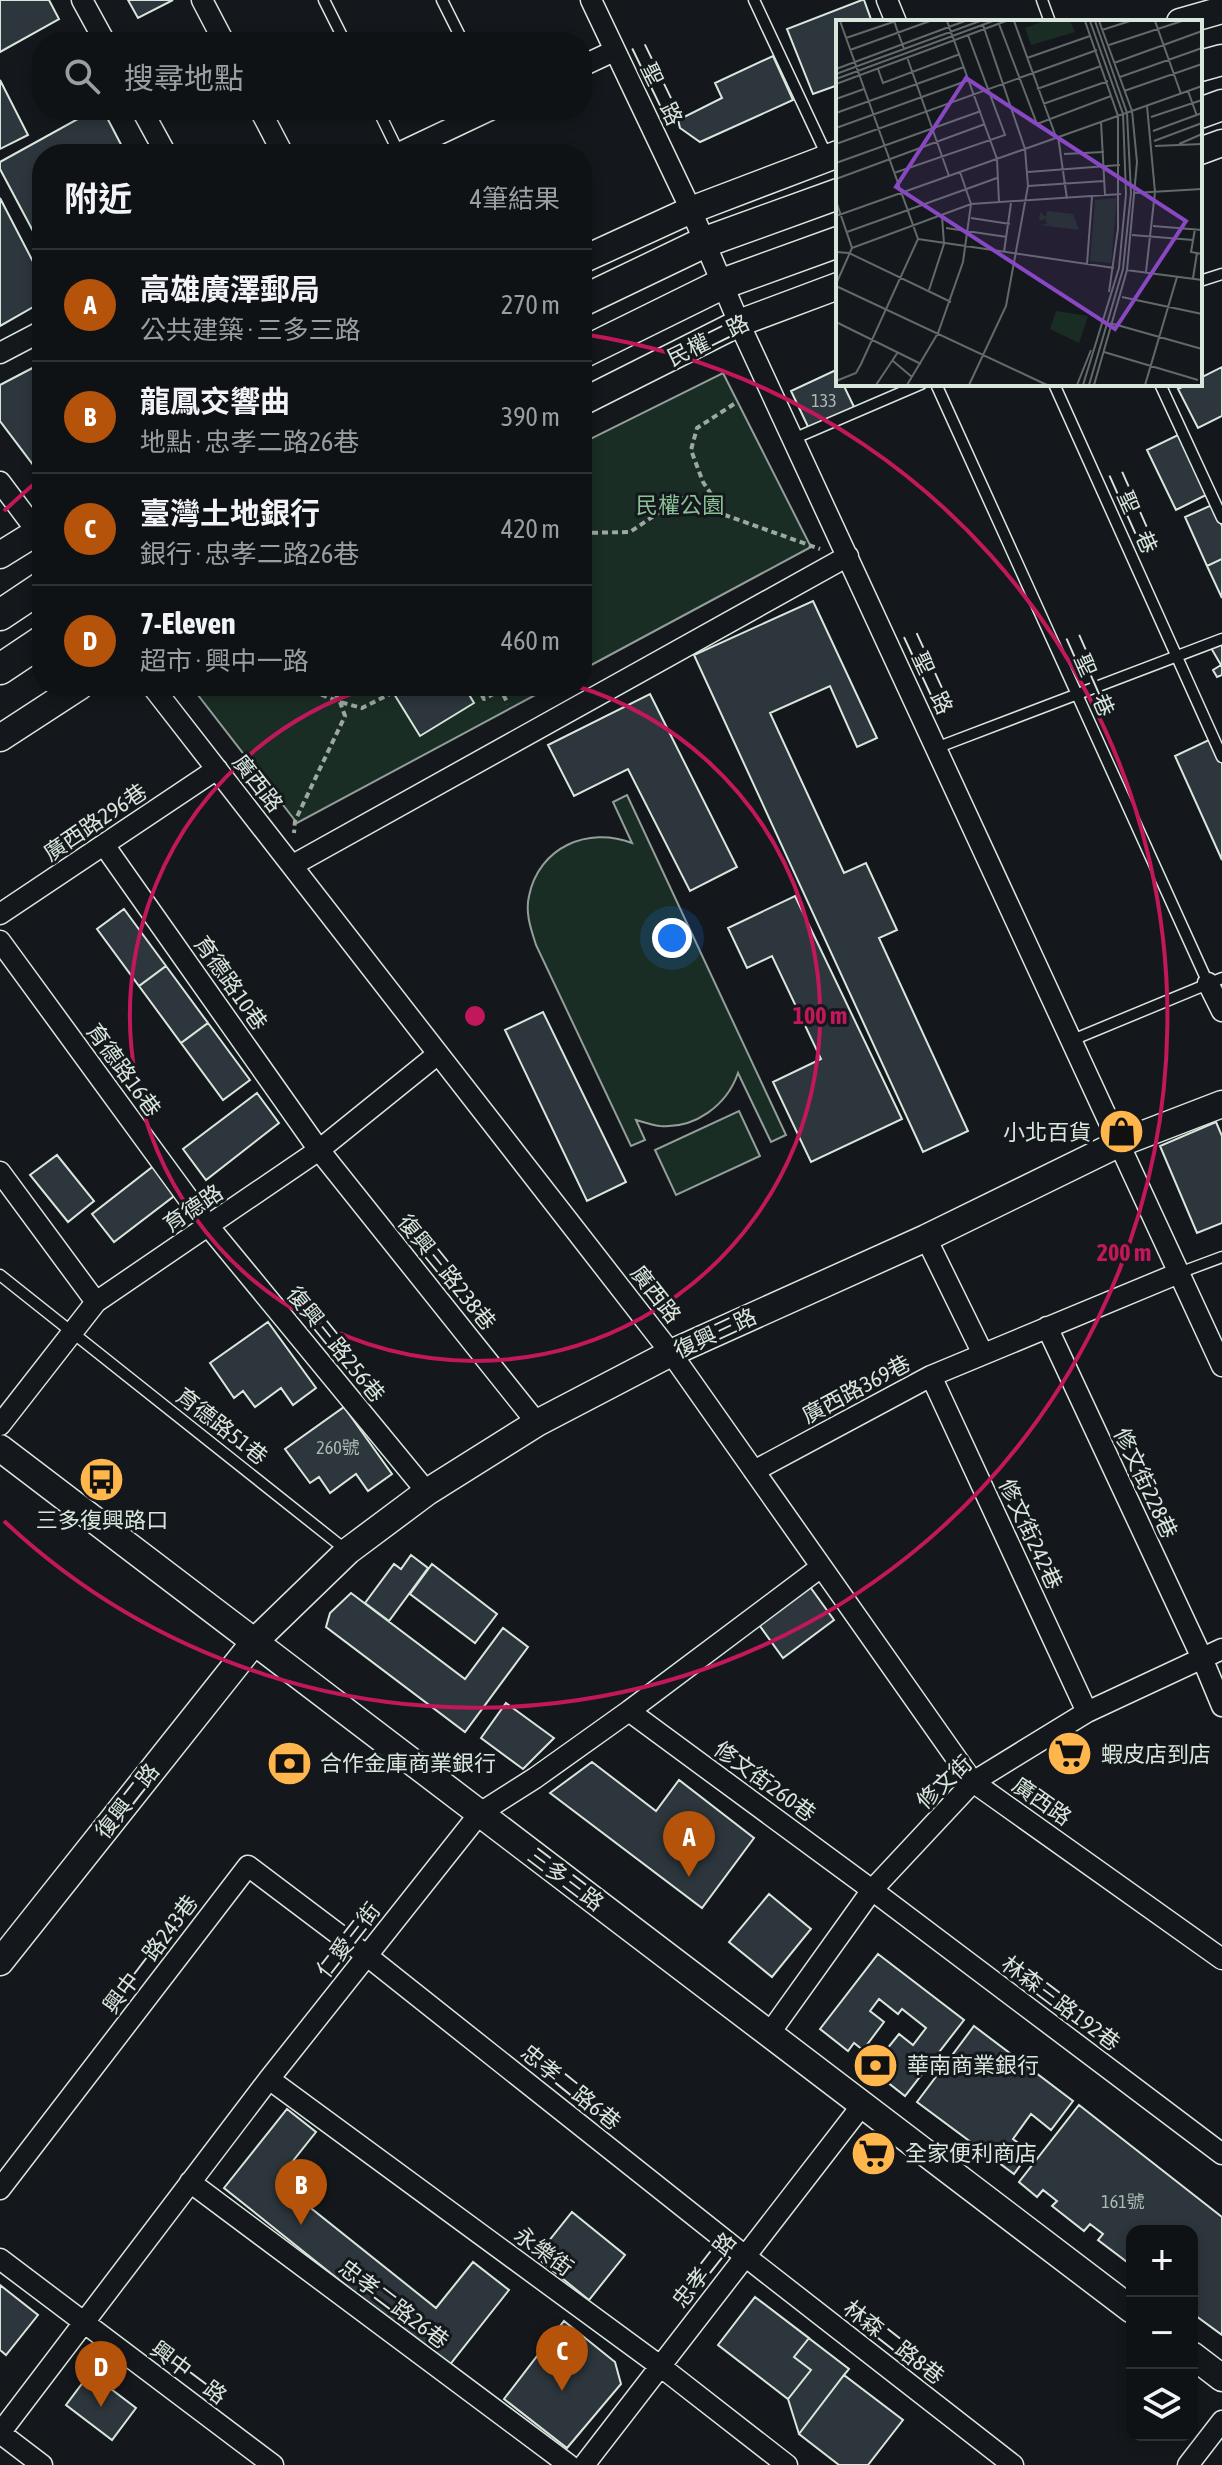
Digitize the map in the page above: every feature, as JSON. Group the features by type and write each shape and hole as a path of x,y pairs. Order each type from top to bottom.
{"main road":[{"path":"1202,65 1222,60"},
{"path":"1202,112 1222,105"},
{"path":"592,296 705,242 836,195"},
{"name":"民權二路","path":"592,348 722,284 836,243"},
{"path":"0,615 32,594"},
{"path":"0,669 32,648"}],"street":[{"path":"82,0 100,32"},
{"path":"202,0 219,32"},
{"name":"二聖二路","path":"591,0 691,210 739,323 1222,1366"},
{"path":"887,0 895,20"},
{"path":"1186,16 1222,10"},
{"path":"592,61 614,51"},
{"path":"147,120 161,144"},
{"path":"265,120 278,144"},
{"path":"419,144 469,120"},
{"path":"1202,150 1222,143"},
{"path":"592,255 691,210 833,156"},
{"name":"民權二路","path":"592,397 739,323 836,287"},
{"path":"0,353 32,336"},
{"path":"0,482 32,523"},
{"path":"0,555 32,537"},
{"path":"293,865 848,556"},
{"path":"0,738 65,696"},
{"name":"廣西路","path":"160,696 671,1353 973,1782 1218,1948"},
{"name":"廣西路296巷","path":"0,914 217,769"},
{"name":"育德路10巷","path":"104,845 319,1150"},
{"name":"育德路16巷","path":"0,941 209,1227"},
{"path":"1215,980 1222,1011"},
{"name":"育德路","path":"0,1425 96,1302 319,1150 438,1054"},
{"name":"復興三路","path":"255,1641 348,1551 427,1492 537,1423 671,1353 926,1238 1118,1144 1222,1104"},
{"name":"復興三路238巷","path":"319,1150 537,1423"},
{"path":"0,1172 96,1302"},
{"name":"復興三路256巷","path":"209,1227 427,1492"},
{"path":"926,1238 983,1354"},
{"name":"廣西路369巷","path":"754,1471 931,1376 1179,1273"},
{"name":"修文街228巷","path":"1047,1327 1222,1706"},
{"name":"修文街242巷","path":"931,1376 1087,1712"},
{"name":"三多三路","path":"3,1458 255,1641 1126,2305"},
{"name":"仁愛三街","path":"0,2433 269,2079 480,1813 629,1711 821,1567"},
{"name":"復興二路","path":"0,1962 255,1641"},
{"name":"修文街","path":"769,2034 872,1890 973,1782 1087,1712 1222,1649"},
{"name":"修文街260巷","path":"629,1711 872,1890"},
{"name":"興中一路243巷","path":"0,2189 248,1866 366,1955"},
{"name":"林森三路192巷","path":"872,1890 1222,2154"},
{"name":"忠孝二路6巷","path":"366,1955 745,2256"},
{"name":"永樂街","path":"269,2079 660,2366 787,2465"},
{"name":"忠孝二路","path":"584,2465 863,2104"},
{"name":"忠孝二路26巷","path":"190,2182 569,2465"},
{"name":"林森二路8巷","path":"745,2256 1013,2465"},
{"name":"興中一路","path":"0,2259 273,2465"},
{"path":"1198,2360 1222,2378"},
{"path":"1188,2465 1222,2421"},
{"path":"0,2433 42,2465"}],"lane":[{"path":"324,0 340,32"},
{"path":"442,0 458,32"},
{"path":"754,0 833,156"},
{"path":"1042,0 1049,20"},
{"path":"383,120 393,144"},
{"path":"1202,280 1222,274"},
{"path":"793,439 916,386"},
{"name":"二聖一巷","path":"937,386 1077,693 1215,980"},
{"name":"二聖二巷","path":"1055,386 1222,757"},
{"path":"1161,386 1222,518"},
{"path":"936,748 1222,639"},
{"path":"1070,1041 1215,980"},
{"path":"1179,1273 1222,1257"},
{"name":"育德路51巷","path":"0,1275 348,1551"}],"path":[{"path":"734,404 697,428 691,450 703,482 725,515 799,543"},
{"path":"592,533 630,532 676,501 692,495 713,497"},
{"path":"325,696 362,708 385,696"},
{"path":"295,821 345,716 337,696"},
{"path":"504,696 508,704"}],"green space":[{"name":"民權公園","path":"723,373 811,547 592,665 592,438"},
{"path":"199,696 533,696 297,823"},
{"path":"627,795 786,1135 771,1142 738,1073 718,1105 697,1119 673,1126 657,1126 636,1120 645,1140 631,1146 536,945 528,909 534,879 554,853 583,839 615,838 632,843 613,802"},
{"path":"739,1111 760,1156 676,1195 655,1150"}],"building":[{"path":"0,0 49,0 59,19 0,52"},
{"path":"128,0 173,0 138,18"},
{"path":"862,0 871,20 836,20 836,86 813,94 787,29"},
{"path":"773,56 793,100 700,142 680,128 678,120 722,98 715,83"},
{"path":"0,80 28,135 0,149"},
{"path":"76,120 108,120 121,144 33,144"},
{"path":"32,144 32,229 0,169 0,162"},
{"path":"0,198 32,260 32,308 0,326"},
{"path":"1222,367 1222,416 1198,428 1178,389 1202,386 1202,377"},
{"path":"32,368 32,463 0,421 0,385"},
{"path":"836,370 836,386 844,386 856,411 811,433 791,391"},
{"path":"1180,434 1208,494 1176,510 1147,450"},
{"path":"1212,505 1222,526 1222,559 1207,566 1185,517"},
{"path":"1222,559 1222,598 1207,566"},
{"path":"813,601 877,738 857,747 830,686 770,713 844,873 866,863 897,930 879,938 968,1131 923,1152 694,655"},
{"path":"1222,642 1222,675 1217,677 1213,670 1221,665 1211,648"},
{"path":"650,694 737,867 690,891 628,769 574,796 548,745"},
{"path":"395,696 470,696 474,703 420,736"},
{"path":"1213,738 1222,759 1222,860 1175,756"},
{"path":"795,896 902,1119 811,1162 773,1082 821,1059 772,956 747,968 728,928"},
{"path":"124,909 166,966 139,986 97,929"},
{"path":"166,966 208,1023 181,1043 139,986"},
{"path":"543,1012 626,1182 587,1201 505,1030"},
{"path":"208,1023 250,1080 223,1100 181,1043"},
{"path":"257,1093 279,1123 206,1180 183,1149"},
{"path":"1216,1122 1222,1136 1222,1223 1197,1233 1160,1146"},
{"path":"57,1155 94,1201 68,1222 30,1175"},
{"path":"160,1161 182,1190 114,1242 92,1214"},
{"path":"268,1322 316,1388 293,1405 281,1388 255,1407 243,1391 234,1398 210,1363"},
{"path":"344,1407 392,1474 368,1491 356,1474 330,1493 319,1477 310,1483 285,1449"},
{"path":"411,1555 428,1568 389,1621 365,1603 394,1564 401,1569"},
{"path":"432,1564 497,1614 475,1643 410,1594"},
{"path":"808,1584 834,1620 783,1658 757,1622"},
{"path":"351,1593 465,1679 503,1628 528,1647 465,1732 326,1627 330,1613"},
{"path":"506,1703 554,1738 523,1769 481,1738"},
{"path":"592,1762 656,1811 679,1780 754,1838 702,1908 550,1793"},
{"path":"769,1894 811,1929 772,1977 729,1942"},
{"path":"878,1954 964,2020 905,2096 882,2078 889,2069 878,2060 899,2034 913,2045 926,2028 902,2009 898,2014 879,1999 870,2011 884,2022 863,2050 854,2043 848,2051 820,2029"},
{"path":"974,2026 1073,2101 1051,2130 1031,2114 1013,2139 1030,2152 1014,2174 917,2102"},
{"path":"1079,2105 1222,2217 1222,2335 1198,2317 1198,2225 1126,2225 1126,2261 1098,2240 1103,2234 1090,2224 1084,2231 1052,2206 1057,2201 1043,2190 1037,2197 1019,2182"},
{"path":"287,2109 316,2132 277,2181 436,2308 473,2262 509,2290 448,2367 224,2188"},
{"path":"572,2212 625,2255 589,2300 536,2257"},
{"path":"0,2285 38,2315 6,2355 0,2350"},
{"path":"755,2297 809,2338 794,2357 811,2370 788,2399 718,2345"},
{"path":"755,2297 849,2369 844,2375 903,2420 868,2465 839,2465 799,2434 788,2399 718,2345"},
{"path":"564,2321 615,2362 621,2384 567,2448 504,2399"},
{"path":"90,2373 136,2408 112,2440 66,2405"},
{"path":"844,2375 903,2420 868,2465 839,2465 799,2434"}],"place":[{"name":"小北百貨","path":"1122,1132"},
{"name":"三多復興路口","path":"102,1479"},
{"name":"蝦皮店到店","path":"1070,1754"},
{"name":"合作金庫商業銀行","path":"289,1763"},
{"name":"高雄廣澤郵局","path":"689,1877"},
{"name":"華南商業銀行","path":"876,2065"},
{"name":"全家便利商店","path":"874,2153"},
{"name":"龍鳳交響曲","path":"301,2225"},
{"name":"臺灣土地銀行","path":"562,2391"},
{"name":"7-Eleven","path":"101,2407"}]}
